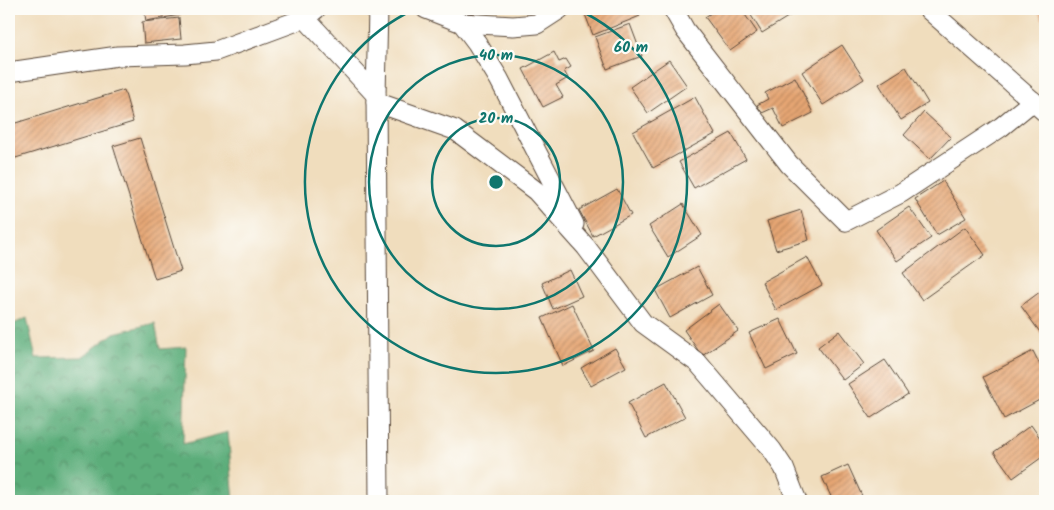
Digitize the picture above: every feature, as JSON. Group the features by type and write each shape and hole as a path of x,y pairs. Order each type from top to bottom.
{"street":[{"path":"378,9 376,98 380,501"},
{"path":"426,9 462,23 513,26 537,24 560,9"},
{"path":"673,9 685,30 789,164 846,221 901,193 1001,127 1039,106 928,9"},
{"path":"9,72 118,56 216,51 310,13 376,98 455,130 536,191 586,247 643,322 698,363 772,450 784,468 797,501"},
{"path":"462,23 477,42 499,79 586,247"}],"green space":[{"path":"27,318 36,358 82,357 114,333 155,323 160,349 186,347 183,444 228,432 234,501 9,501 9,326"}],"building":[{"path":"144,9 179,9 180,15 146,21"},
{"path":"583,9 637,9 640,16 593,35"},
{"path":"717,9 741,9 757,32 730,51 705,17"},
{"path":"747,9 788,9 791,15 762,33"},
{"path":"1036,9 1045,9 1045,24"},
{"path":"179,18 181,39 144,43 142,22"},
{"path":"630,24 642,56 607,69 595,37"},
{"path":"842,45 864,79 823,105 802,72"},
{"path":"554,52 559,62 566,59 571,67 564,71 568,78 556,85 563,97 543,107 523,69"},
{"path":"669,60 687,86 648,113 630,87"},
{"path":"906,67 928,103 901,120 879,84"},
{"path":"795,77 813,113 783,128 773,108 762,113 757,105 768,99 765,93"},
{"path":"124,90 133,122 9,160 9,125"},
{"path":"695,97 715,134 653,168 633,132"},
{"path":"924,112 951,137 930,159 904,135"},
{"path":"731,133 746,159 694,188 679,162"},
{"path":"140,138 181,271 155,279 113,146"},
{"path":"943,181 966,218 937,235 915,199"},
{"path":"617,189 631,215 593,236 579,210"},
{"path":"683,204 702,235 668,257 649,226"},
{"path":"909,207 931,238 897,261 876,230"},
{"path":"801,210 809,240 776,250 767,221"},
{"path":"965,227 985,255 922,300 903,273"},
{"path":"807,257 822,285 776,310 762,282"},
{"path":"697,267 712,295 670,318 655,290"},
{"path":"570,270 582,296 553,309 542,283"},
{"path":"1045,288 1045,339 1021,306"},
{"path":"572,304 594,351 563,366 542,318"},
{"path":"719,304 738,331 702,356 684,330"},
{"path":"780,319 797,354 766,369 749,333"},
{"path":"839,331 864,364 843,380 818,347"},
{"path":"615,348 626,367 591,386 581,368"},
{"path":"1033,351 1045,375 1045,397 1004,419 983,377"},
{"path":"885,360 908,394 871,418 848,384"},
{"path":"666,382 685,417 646,438 628,403"},
{"path":"1031,425 1045,445 1045,455 1013,478 994,452"},
{"path":"848,465 862,496 851,501 833,501 822,477"}]}
